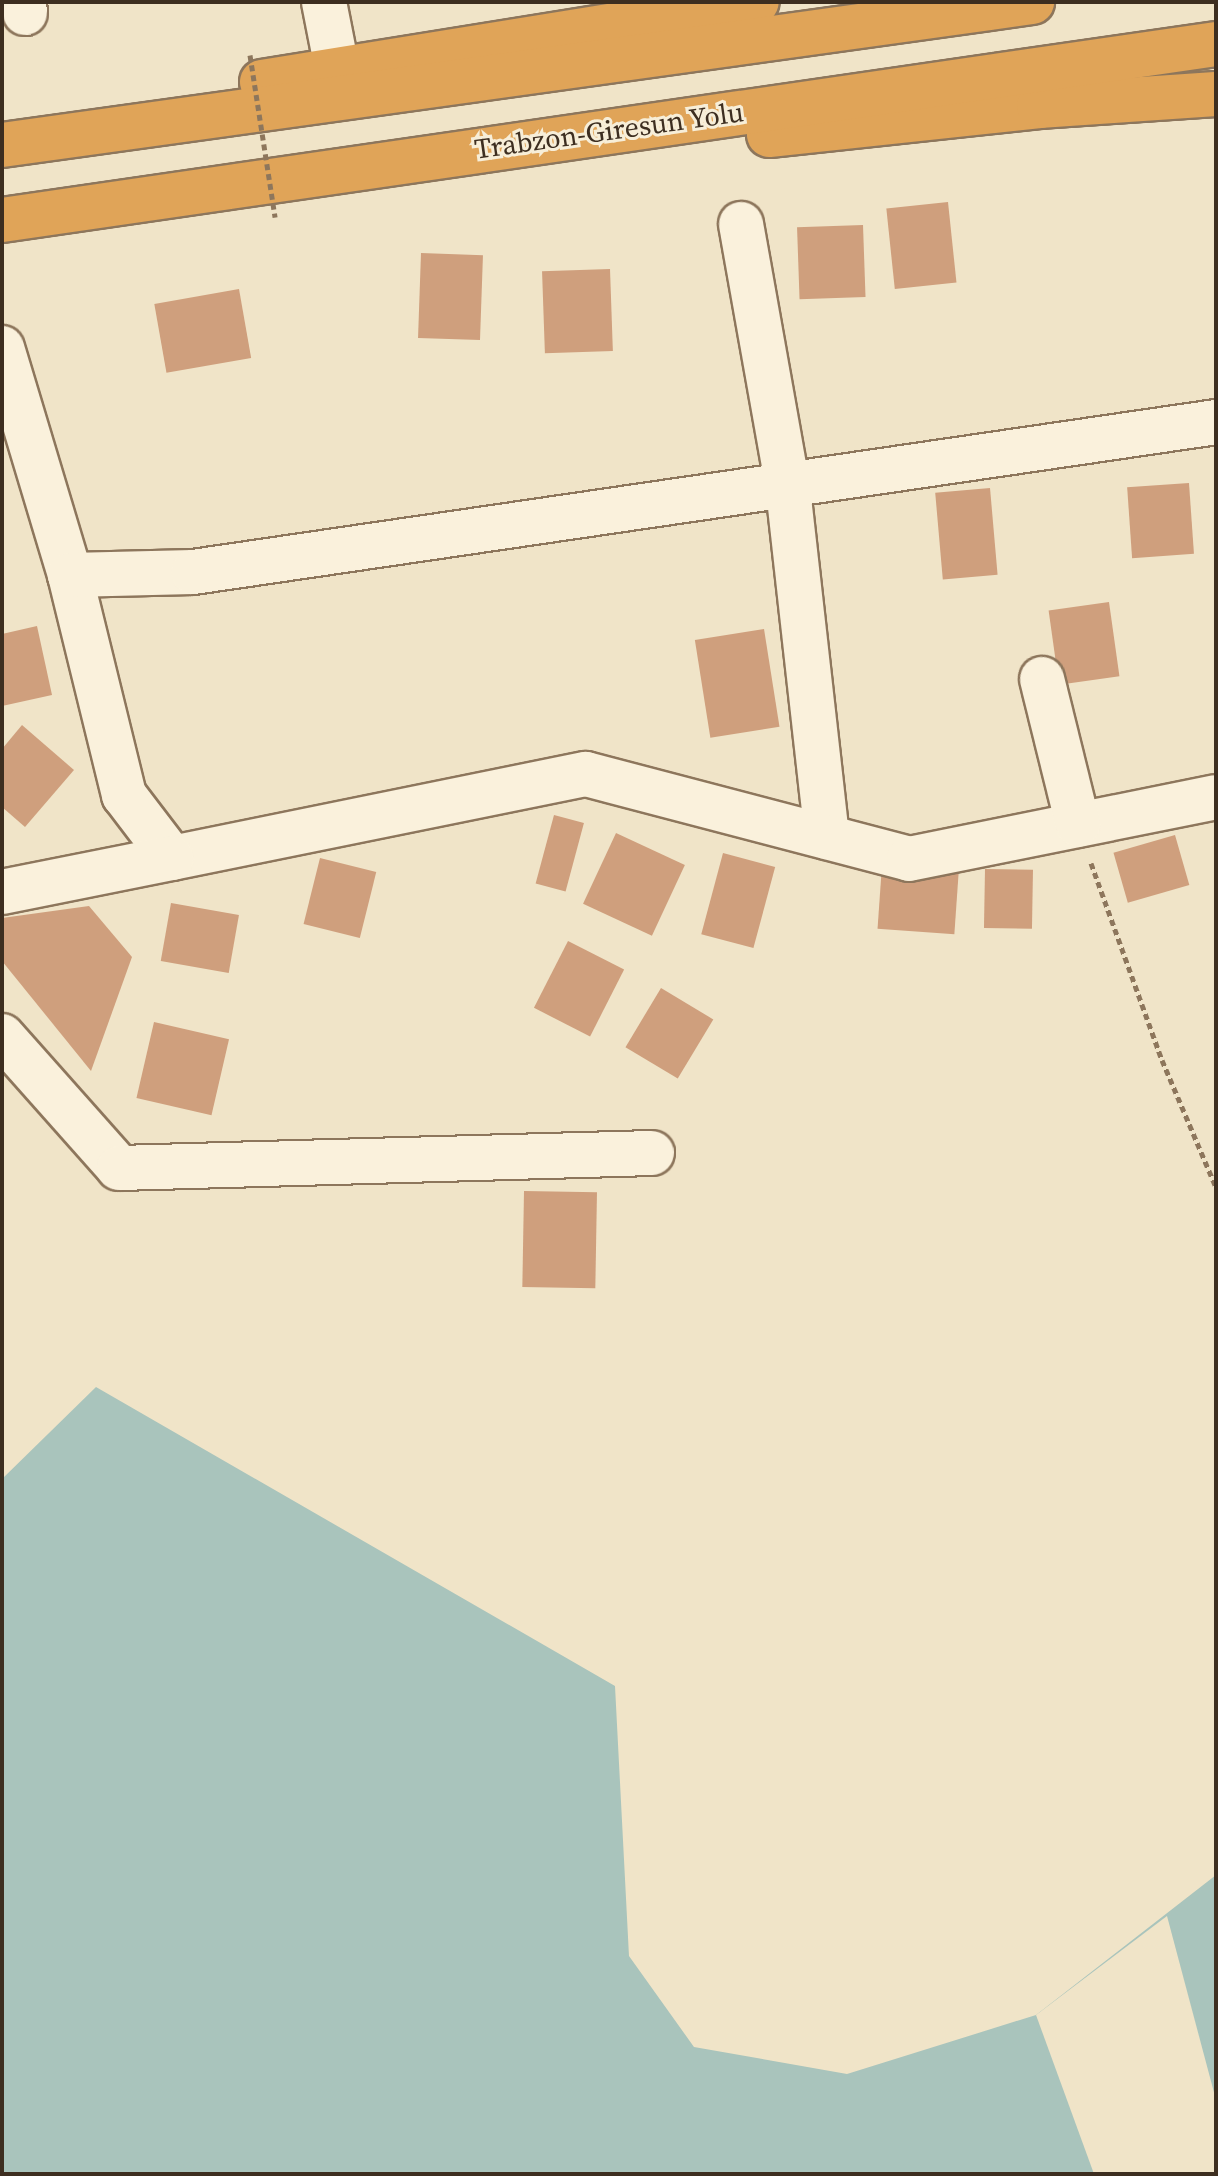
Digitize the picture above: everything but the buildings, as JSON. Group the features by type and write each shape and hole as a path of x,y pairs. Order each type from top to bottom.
{"highway":[{"path":"2,130 337,68 757,2"},
{"path":"2,145 1032,2"},
{"name":"Trabzon-Giresun Yolu","path":"2,220 1216,44"},
{"path":"63,211 1039,106 1216,94"}],"street":[{"path":"324,2 337,68"},
{"path":"741,224 788,489 827,837"},
{"path":"2,348 70,575 124,795 172,858"},
{"path":"70,575 193,572 788,489 1216,422"},
{"path":"1042,679 1078,825"},
{"path":"2,892 586,774 909,859 1216,797"},
{"path":"2,1036 119,1168 652,1153"}],"path":[{"path":"250,55 275,217"},
{"path":"1078,825 1162,1060 1216,1187"}],"water":[{"path":"96,1387 615,1686 629,1956 694,2047 847,2074 1036,2015 1216,1875 1216,2174 2,2174 2,1479"}],"pier":[{"path":"1167,1916 1216,2100 1216,2174 1094,2174 1036,2015"}]}
